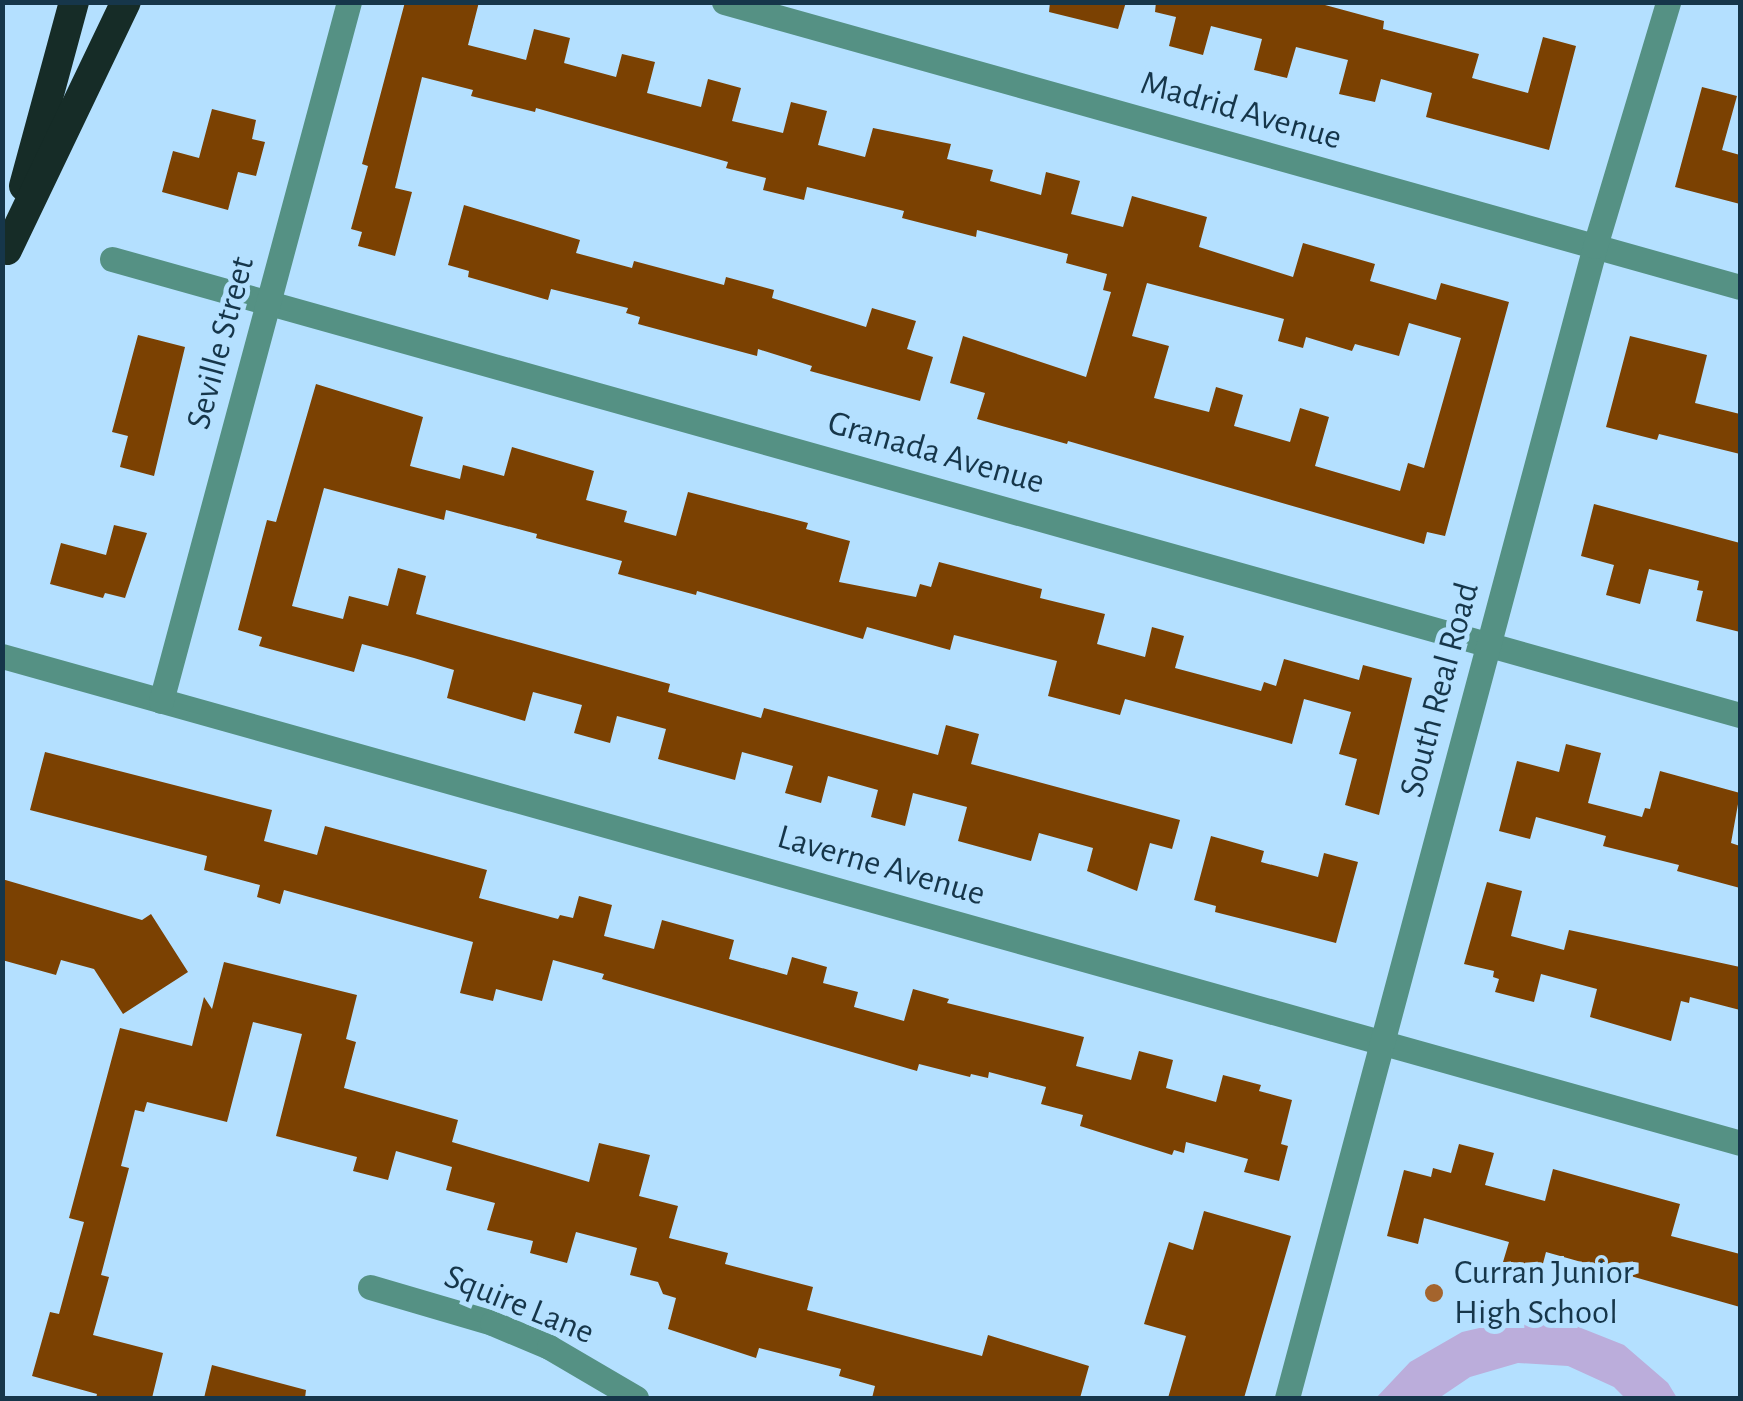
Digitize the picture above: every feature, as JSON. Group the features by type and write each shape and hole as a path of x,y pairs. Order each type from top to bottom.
{"highway":[{"path":"5,258 74,2"},
{"path":"5,258 126,2"}],"street":[{"name":"Seville Street","path":"161,701 349,2"},
{"name":"Madrid Avenue","path":"724,2 1740,287"},
{"name":"South Real Road","path":"1287,1398 1595,246 1668,2"},
{"name":"Granada Avenue","path":"112,259 1740,715"},
{"name":"Laverne Avenue","path":"2,656 1740,1142"},
{"name":"Squire Lane","path":"370,1287 492,1324 549,1348 636,1398"}],"shaded area":[{"path":"1514,1320 1571,1324 1624,1345 1668,1383 1677,1398 1625,1398 1614,1387 1568,1366 1518,1363 1470,1377 1439,1398 1376,1398 1410,1362 1462,1332"}],"building":[{"path":"405,2 479,2 468,45 526,60 534,29 570,38 564,63 616,77 622,54 655,62 647,93 701,107 708,79 741,88 732,121 783,133 791,102 827,111 818,145 865,157 873,128 951,144 947,159 993,170 990,181 1041,195 1046,172 1080,181 1071,214 1123,227 1132,196 1207,217 1199,247 1293,277 1303,243 1375,264 1370,281 1436,300 1441,283 1509,302 1445,536 1427,532 1424,544 1068,441 1067,444 977,419 985,393 950,383 963,336 1086,377 1111,292 1103,290 1107,274 1066,263 1068,254 977,230 976,237 902,218 904,211 807,187 804,200 763,190 766,178 726,168 728,162 536,108 535,112 471,96 473,90 422,77 395,188 412,192 395,256 358,246 362,232 351,229 368,166 362,164","holes":["1147,283 1284,319 1278,341 1303,348 1306,337 1352,351 1355,344 1399,356 1409,323 1461,338 1424,468 1408,463 1400,491 1315,466 1329,417 1300,408 1290,442 1234,426 1243,395 1216,387 1209,412 1154,398 1169,346 1132,336"]},
{"path":"1050,2 1126,2 1118,29 1049,12"},
{"path":"1156,2 1314,2 1384,21 1383,29 1479,54 1472,78 1528,93 1543,37 1576,46 1549,150 1426,117 1432,93 1381,79 1375,102 1339,94 1348,60 1296,47 1287,78 1254,70 1262,39 1211,26 1203,55 1169,46 1176,17 1155,12"},
{"path":"1702,87 1737,96 1722,150 1740,155 1740,204 1675,187"},
{"path":"212,109 256,120 252,139 265,142 256,176 238,172 228,210 162,192 173,151 199,158"},
{"path":"464,205 580,240 576,253 632,268 634,261 724,285 726,277 774,290 772,298 866,327 872,308 916,321 907,349 933,357 920,401 810,371 812,366 758,349 757,356 638,324 640,317 626,313 628,308 551,289 548,300 468,277 469,271 448,265"},
{"path":"138,335 185,347 154,476 120,467 128,436 112,432"},
{"path":"1630,336 1707,355 1695,403 1740,414 1740,454 1659,434 1657,440 1606,427"},
{"path":"316,384 423,417 410,466 460,479 463,465 504,476 512,447 594,471 586,500 627,511 624,522 676,536 688,492 808,523 806,529 850,541 839,582 916,597 920,584 931,587 939,562 1042,589 1040,598 1105,614 1097,644 1145,657 1152,627 1184,636 1175,668 1261,691 1264,682 1276,686 1284,659 1359,680 1363,665 1412,678 1379,815 1345,805 1357,759 1339,754 1351,712 1304,699 1292,744 1125,699 1120,715 1048,696 1057,661 954,635 950,650 867,627 863,639 697,591 696,595 618,574 622,561 536,538 537,534 446,510 444,520 324,488 292,606 343,619 349,596 388,606 398,568 426,576 416,614 670,684 668,692 761,718 764,708 938,755 946,725 979,734 971,764 1180,820 1172,849 1150,843 1137,891 1087,871 1093,848 1039,833 1031,861 958,841 967,807 913,793 905,826 871,817 878,790 828,776 821,803 785,793 793,766 742,752 735,780 658,759 666,729 617,716 610,743 574,733 582,705 533,692 525,721 447,698 454,670 414,658 362,644 354,672 259,646 262,637 238,630 267,520 276,522"},
{"path":"1594,504 1740,543 1740,632 1696,621 1703,591 1697,590 1699,581 1649,569 1640,604 1606,595 1614,565 1581,556"},
{"path":"114,525 147,533 125,598 105,593 103,598 50,584 61,543 106,555"},
{"path":"1566,744 1601,753 1588,803 1642,817 1645,808 1650,809 1660,771 1740,793 1731,843 1740,846 1740,888 1677,871 1679,865 1603,846 1606,836 1536,817 1530,839 1499,831 1517,761 1559,772"},
{"path":"45,752 272,810 264,841 317,855 325,826 487,870 479,898 558,919 560,915 573,918 579,896 612,905 604,936 654,949 662,920 734,940 729,959 787,975 792,957 827,967 823,983 858,992 854,1007 904,1021 913,989 949,999 947,1003 1084,1037 1076,1066 1131,1080 1139,1051 1173,1060 1166,1088 1216,1102 1223,1075 1261,1085 1259,1091 1292,1100 1281,1144 1288,1146 1279,1181 1244,1172 1248,1159 1186,1142 1184,1153 1174,1150 1172,1155 1080,1126 1083,1115 1041,1104 1046,1087 989,1072 988,1078 971,1074 970,1077 919,1064 917,1071 602,979 604,974 553,960 542,1001 496,989 493,1001 460,993 473,942 284,890 280,904 257,897 260,885 204,870 207,856 30,810"},
{"path":"1211,836 1264,851 1261,862 1318,877 1324,853 1358,862 1336,943 1215,912 1216,906 1194,900"},
{"path":"2,879 142,920 151,914 188,972 123,1014 94,969 61,960 56,975 2,960"},
{"path":"1487,882 1522,891 1511,936 1564,950 1569,930 1740,967 1740,1010 1690,997 1689,1003 1681,1001 1671,1041 1590,1017 1597,989 1541,974 1534,1002 1495,992 1499,979 1493,977 1494,971 1464,964"},
{"path":"224,962 357,995 346,1039 356,1042 344,1088 458,1120 452,1142 589,1182 599,1143 650,1155 639,1196 678,1206 669,1238 728,1253 725,1264 813,1287 807,1310 982,1356 988,1335 1089,1366 1080,1398 872,1398 875,1386 839,1376 841,1369 759,1348 756,1358 668,1329 676,1298 663,1294 658,1282 630,1275 637,1248 576,1232 567,1263 530,1253 533,1241 487,1230 495,1203 446,1190 452,1167 396,1151 388,1180 353,1171 357,1157 276,1136 302,1034 253,1022 227,1122 147,1102 144,1112 135,1110 121,1166 129,1168 101,1275 109,1277 93,1335 163,1353 152,1398 96,1398 97,1394 32,1376 50,1312 59,1314 84,1222 69,1218 120,1028 192,1046 204,997 212,1009"},
{"path":"1459,1144 1494,1153 1485,1185 1545,1201 1553,1169 1680,1204 1671,1236 1740,1254 1740,1307 1546,1252 1541,1271 1503,1262 1509,1242 1424,1218 1418,1244 1387,1236 1404,1170 1431,1177 1433,1168 1451,1173"},
{"path":"1204,1211 1291,1236 1244,1398 1168,1398 1186,1336 1144,1324 1169,1242 1193,1250"},
{"path":"212,1365 306,1390 305,1398 204,1398"}],"place":[{"name":"Curran Junior High School","path":"1434,1293"}]}
